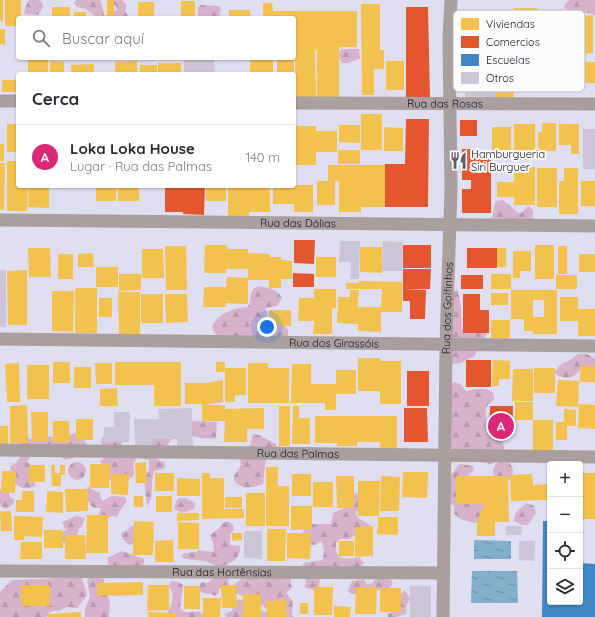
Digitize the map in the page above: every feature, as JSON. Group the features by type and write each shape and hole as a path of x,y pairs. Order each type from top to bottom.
{"street":[{"name":"Rua dos Golfinhos","path":"443,617 446,344 451,189 449,37 452,0"},
{"path":"0,101 16,101"},
{"name":"Rua das Rosas","path":"296,103 595,104"},
{"name":"Rua das Dálias","path":"0,220 595,226"},
{"name":"Rua dos Girassóis","path":"0,339 595,346"},
{"name":"Rua das Palmas","path":"0,450 595,457"},
{"name":"Rua das Hortênsias","path":"0,571 444,573"}],"green space":[{"path":"29,0 38,0 42,2 43,7 38,15 24,14"},
{"path":"76,0 100,0 104,15 95,16 86,9 77,7 74,3"},
{"path":"110,0 122,0 127,5 125,11 128,16 111,16 112,10 117,11 116,6 110,2"},
{"path":"569,0 595,0 595,15 585,12 585,10 567,10 564,6"},
{"path":"201,5 221,7 219,16 198,16 198,7"},
{"path":"341,49 359,49 360,59 342,63 339,56"},
{"path":"503,200 518,213 521,213 528,206 533,210 533,219 530,221 492,218 495,203"},
{"path":"258,286 275,290 282,298 277,306 266,308 267,317 282,323 288,330 288,336 285,338 219,337 214,332 212,326 215,321 227,312 248,307 251,292"},
{"path":"458,290 462,329 468,333 488,329 485,338 478,343 475,356 460,363 443,365 450,293"},
{"path":"578,354 587,354 595,359 595,370 581,369 576,374 568,378 557,375 555,372 558,367"},
{"path":"454,382 460,384 466,391 484,389 491,391 493,394 494,400 489,403 486,408 486,433 498,434 501,436 505,451 498,461 492,464 484,463 454,450 450,445 452,431 448,423 452,384"},
{"path":"193,421 217,422 216,439 198,437 188,433"},
{"path":"74,433 81,435 85,441 87,446 85,455 65,460 60,456 31,456 27,462 32,466 31,475 36,486 24,488 13,482 10,466 16,463 20,457 19,439 28,436 29,439 46,436 60,440"},
{"path":"109,433 122,441 121,448 130,458 137,440 172,438 158,460 164,462 166,468 154,471 152,480 152,494 147,506 144,479 149,470 149,460 137,458 133,464 134,474 132,478 124,476 108,480 100,461 107,456 102,446 101,439"},
{"path":"253,434 259,435 276,444 276,450 267,457 263,484 252,487 244,487 240,486 234,481 234,476 241,465 240,459 244,448 250,446"},
{"path":"503,461 510,464 513,471 510,478 503,481 496,478 493,471 496,464"},
{"path":"77,462 81,463 85,467 85,475 81,479 77,480 73,479 69,475 68,471 69,467 73,463"},
{"path":"459,464 474,466 473,472 458,482 492,500 482,522 474,523 463,520 454,514 454,506 451,504 450,477"},
{"path":"88,486 101,493 100,496 102,501 112,496 125,497 127,501 117,517 112,516 103,520 98,516 101,508 93,508 88,501 85,492"},
{"path":"0,490 8,491 10,497 14,499 14,503 6,509 0,505"},
{"path":"357,493 366,497 365,505 356,512 357,517 370,525 349,539 340,539 336,543 336,549 339,556 342,558 349,559 359,557 364,563 362,566 351,568 342,565 320,578 319,587 315,590 305,588 306,580 303,577 301,568 304,563 322,560 324,555 321,541 315,545 306,544 301,538 306,524 331,524 333,513 345,508 349,498"},
{"path":"179,498 186,498 195,503 194,509 182,513 174,509 176,501"},
{"path":"527,503 534,506 536,513 528,525 522,525 514,521 514,518 518,510"},
{"path":"76,516 85,518 82,527 79,528 76,537 69,545 61,541 62,533 67,529 65,529 62,522"},
{"path":"228,521 233,525 234,529 230,535 230,545 240,546 237,558 226,565 217,566 206,562 181,557 184,553 196,552 199,550 214,552 213,542 210,535 223,523"},
{"path":"131,526 138,527 136,543 129,545 122,538 121,533 128,530"},
{"path":"122,551 144,559 144,563 137,569 109,567 107,558"},
{"path":"92,575 104,579 105,592 110,601 109,617 85,617 85,609 90,596 87,580"},
{"path":"216,575 228,577 229,585 219,589 219,593 215,596 198,590 201,582 208,583"},
{"path":"245,575 265,579 271,576 292,578 290,583 292,586 291,589 287,591 287,594 293,601 292,615 294,617 276,614 257,602 234,592 234,585"},
{"path":"82,577 87,595 77,608 66,607 61,610 50,612 47,617 0,617 0,592 12,580"},
{"path":"382,578 391,580 393,584 387,590 372,590 358,594 351,594 348,591 352,581 364,579 367,585 373,583 374,580"},
{"path":"171,581 179,582 183,585 180,609 184,612 199,612 210,617 169,617 167,614 172,604 173,596 169,586"},
{"path":"405,590 410,599 407,604 406,614 396,617 388,617 388,614 396,611 398,597"},
{"path":"239,599 261,611 269,613 270,617 226,617 225,614 232,611 235,603"}],"water":[{"path":"474,540 511,541 511,559 474,559"},
{"path":"472,571 517,571 518,603 471,603"}],"building: Viviendas":[{"path":"0,0 3,0 3,21 0,21"},
{"path":"5,0 21,0 21,16 16,16 16,26 5,26"},
{"path":"107,0 114,0 114,16 95,16 107,15"},
{"path":"181,1 195,1 195,16 181,16"},
{"path":"138,2 154,2 154,16 138,16"},
{"path":"263,3 272,3 273,11 357,11 357,47 339,47 339,97 317,97 317,50 315,50 316,97 296,98 296,16 263,16"},
{"path":"361,4 380,4 380,50 384,50 384,69 374,69 374,95 362,95"},
{"path":"52,7 70,7 70,16 52,16"},
{"path":"514,8 537,8 537,10 514,10"},
{"path":"229,10 250,10 250,16 229,16"},
{"path":"74,12 86,12 86,16 74,16"},
{"path":"593,15 593,53 585,54 585,16"},
{"path":"0,29 5,29 5,45 0,44"},
{"path":"28,60 48,60 48,72 28,72"},
{"path":"250,60 273,60 273,72 250,72"},
{"path":"277,60 294,60 294,72 277,72"},
{"path":"50,61 64,62 64,72 50,72"},
{"path":"137,61 137,72 115,72 115,62"},
{"path":"386,61 404,61 404,90 386,90"},
{"path":"585,62 595,62 595,83 585,83"},
{"path":"158,63 181,63 181,72 158,72"},
{"path":"94,64 94,72 71,72 71,65"},
{"path":"140,65 157,65 157,72 140,72"},
{"path":"2,80 16,80 16,92 2,92"},
{"path":"496,92 514,92 514,98 496,99"},
{"path":"361,114 382,114 382,150 361,150"},
{"path":"542,123 556,123 556,151 538,151 538,132 542,132"},
{"path":"7,124 16,124 16,152 7,152"},
{"path":"514,124 535,124 535,160 514,160"},
{"path":"559,124 579,124 579,154 571,154 571,145 559,145"},
{"path":"339,125 360,125 360,143 339,142"},
{"path":"296,126 316,126 316,131 337,131 337,152 316,152 316,165 296,165"},
{"path":"384,127 403,128 403,151 384,151"},
{"path":"492,127 511,127 511,150 492,150"},
{"path":"0,144 4,144 4,161 0,161"},
{"path":"338,150 360,150 360,164 338,164"},
{"path":"7,161 16,161 16,188 28,188 27,211 7,211"},
{"path":"0,163 5,163 4,210 0,210"},
{"path":"328,165 385,165 385,207 361,207 361,212 339,212 339,181 335,181 335,205 317,205 317,181 328,181"},
{"path":"514,167 535,167 535,205 514,205 514,197 497,197 497,182 514,182"},
{"path":"537,168 557,168 557,207 537,207"},
{"path":"564,168 578,168 578,214 559,214 559,181 564,181"},
{"path":"581,181 595,181 595,206 581,206"},
{"path":"296,185 313,185 313,212 294,212 294,204 273,204 273,188 296,188"},
{"path":"29,188 49,188 49,208 28,207"},
{"path":"96,188 117,188 116,201 96,201"},
{"path":"118,188 139,188 139,201 118,201"},
{"path":"206,188 226,188 226,201 206,201"},
{"path":"228,188 270,188 270,212 249,212 249,216 228,216"},
{"path":"205,245 227,245 227,249 248,249 248,253 270,254 270,257 281,257 281,260 292,261 292,279 281,279 281,288 269,288 269,280 248,280 248,304 226,303 226,307 203,307 204,287 226,287 227,277 248,278 248,269 226,269 226,273 204,273"},
{"path":"535,245 554,245 554,279 535,279"},
{"path":"165,246 186,246 187,290 166,290"},
{"path":"558,246 567,246 567,274 558,274"},
{"path":"360,247 382,247 382,273 360,272"},
{"path":"28,248 50,248 51,277 29,277"},
{"path":"497,248 506,248 506,267 497,267"},
{"path":"142,249 163,249 164,278 142,278"},
{"path":"513,251 531,251 531,271 520,271 520,278 513,278"},
{"path":"93,253 94,267 78,267 78,254"},
{"path":"58,254 73,254 73,279 58,279"},
{"path":"579,254 595,254 595,272 579,272"},
{"path":"316,257 336,257 336,277 316,277"},
{"path":"96,267 118,267 118,287 96,287"},
{"path":"27,270 27,325 8,325 7,271"},
{"path":"119,274 141,274 141,290 119,291"},
{"path":"491,274 511,274 511,289 491,289"},
{"path":"556,275 577,275 577,289 556,289"},
{"path":"359,281 402,282 402,312 381,312 381,332 358,331 358,324 337,323 338,297 350,297 350,290 359,290 358,307 381,307 382,289 346,289 346,283 359,283"},
{"path":"75,288 97,288 97,333 75,333"},
{"path":"314,289 336,289 336,308 332,308 332,334 313,334 314,321 298,321 299,298 314,298"},
{"path":"511,290 557,290 557,334 533,334 533,331 524,331 524,319 511,319","holes":["533,300 544,300 544,317 533,317"]},
{"path":"52,291 74,291 73,332 52,331"},
{"path":"118,292 140,292 140,335 119,336"},
{"path":"491,293 508,293 508,305 491,305"},
{"path":"141,294 163,294 163,323 141,323"},
{"path":"165,294 187,294 188,322 166,323"},
{"path":"560,297 578,297 578,309 595,309 595,336 578,336 578,321 560,321"},
{"path":"99,298 112,298 112,317 99,317"},
{"path":"269,310 291,310 291,326 269,326"},
{"path":"491,320 510,320 510,338 491,338"},
{"path":"358,358 380,358 380,361 401,361 401,404 380,404 380,391 358,391"},
{"path":"493,360 510,361 510,379 499,379 499,386 492,386"},
{"path":"53,362 70,362 70,383 53,383"},
{"path":"115,362 181,362 181,406 154,406 154,385 115,385"},
{"path":"216,362 225,362 225,368 246,368 246,395 235,395 235,402 225,402 225,372 216,372"},
{"path":"19,363 20,402 7,402 5,364"},
{"path":"95,363 112,363 112,384 96,384"},
{"path":"248,363 268,363 268,368 289,368 289,403 248,403"},
{"path":"292,364 311,364 311,384 336,384 336,370 356,370 356,394 336,394 336,410 325,410 325,403 291,403"},
{"path":"27,365 49,365 49,399 27,399"},
{"path":"580,366 595,366 595,382 580,382"},
{"path":"74,367 91,367 91,388 74,388"},
{"path":"534,368 555,368 555,393 534,393"},
{"path":"513,369 533,369 533,401 512,401"},
{"path":"223,380 223,402 205,405 225,405 225,409 264,408 264,429 247,429 247,442 224,442 225,421 202,421 202,404 185,404 185,383 206,383"},
{"path":"558,380 579,381 578,407 556,406"},
{"path":"117,388 118,406 100,406 100,389"},
{"path":"515,402 533,402 533,420 515,420"},
{"path":"579,404 595,405 595,429 578,428"},
{"path":"27,405 28,443 10,443 10,406"},
{"path":"279,406 290,406 290,446 279,446"},
{"path":"293,406 299,406 299,418 310,418 310,444 292,444"},
{"path":"564,409 576,410 576,426 567,426 567,440 556,440 556,422 564,422"},
{"path":"31,412 48,412 48,441 32,441"},
{"path":"315,416 397,416 397,450 380,450 380,442 357,442 357,446 337,446 337,443 315,443"},
{"path":"76,419 93,419 93,440 76,440"},
{"path":"533,420 553,420 553,451 533,450"},
{"path":"53,421 69,421 70,442 53,442"},
{"path":"0,426 8,426 8,447 0,447"},
{"path":"146,462 147,483 136,483 135,463"},
{"path":"90,464 110,464 109,488 90,488"},
{"path":"29,465 45,465 45,482 29,482"},
{"path":"51,465 55,465 55,473 60,473 60,465 65,465 65,475 61,475 61,486 52,486"},
{"path":"266,467 278,467 278,486 289,486 289,526 266,526"},
{"path":"2,471 16,471 15,493 1,493"},
{"path":"403,472 428,472 427,498 402,497"},
{"path":"155,473 174,473 174,491 155,491"},
{"path":"202,473 210,473 210,478 224,478 224,509 244,509 244,518 202,519"},
{"path":"583,473 595,473 595,519 583,519"},
{"path":"111,474 129,474 128,495 111,494"},
{"path":"292,474 311,474 311,496 292,496"},
{"path":"532,474 533,485 547,484 547,500 511,501 510,475"},
{"path":"336,476 354,476 354,508 337,508"},
{"path":"381,476 400,477 399,511 380,511"},
{"path":"456,476 508,476 509,522 495,522 495,536 477,536 477,522 484,504 456,504"},
{"path":"177,478 200,479 200,496 177,496"},
{"path":"358,481 380,481 379,516 358,516"},
{"path":"313,482 333,482 333,507 313,507"},
{"path":"65,489 88,489 88,511 66,512"},
{"path":"22,491 34,491 34,512 16,512 16,500 22,500"},
{"path":"47,491 63,492 63,513 46,512"},
{"path":"246,493 265,493 265,526 246,526"},
{"path":"134,496 143,496 143,507 134,507"},
{"path":"156,496 172,496 172,512 156,512"},
{"path":"225,497 242,497 242,508 225,508"},
{"path":"291,506 312,506 312,529 291,530"},
{"path":"0,511 11,511 12,531 1,531"},
{"path":"177,513 199,513 199,520 177,521"},
{"path":"87,515 108,515 108,553 86,553"},
{"path":"14,516 43,517 42,537 24,536 24,540 14,540"},
{"path":"378,517 398,517 398,535 377,534"},
{"path":"134,521 154,522 153,555 133,555"},
{"path":"178,522 199,523 199,549 178,549"},
{"path":"373,526 373,556 355,557 355,527"},
{"path":"267,529 286,529 285,561 267,561"},
{"path":"44,530 63,530 63,548 44,548"},
{"path":"232,533 242,533 242,540 232,541"},
{"path":"287,533 311,533 310,559 287,558"},
{"path":"65,535 85,535 86,559 65,559"},
{"path":"173,540 174,562 155,562 155,541"},
{"path":"339,541 354,541 354,556 339,556"},
{"path":"21,542 42,542 42,559 20,559"},
{"path":"143,582 143,595 97,596 97,583"},
{"path":"21,585 50,585 50,606 21,606"},
{"path":"148,585 169,585 169,610 147,611"},
{"path":"221,585 236,585 237,608 222,608"},
{"path":"184,586 200,586 200,609 184,609"},
{"path":"314,587 333,587 332,615 314,615"},
{"path":"356,587 377,587 376,614 355,614"},
{"path":"380,588 401,588 401,612 380,612"},
{"path":"243,594 261,594 261,617 243,617"},
{"path":"203,598 221,598 220,617 203,617"},
{"path":"286,600 287,617 267,617 266,601"},
{"path":"300,603 308,603 308,614 300,614"},
{"path":"334,606 351,607 350,617 334,617"},
{"path":"81,612 81,617 48,617 48,614"},
{"path":"148,612 176,613 176,617 148,617"}],"building: Comercios":[{"path":"406,7 428,7 430,98 406,98"},
{"path":"406,119 429,119 428,207 385,207 385,164 405,164"},
{"path":"460,120 477,120 477,136 460,136"},
{"path":"462,149 475,149 475,156 491,156 491,213 462,213 462,189 471,189 471,180 462,180"},
{"path":"165,188 205,188 204,215 183,214 183,212 165,212"},
{"path":"294,240 315,240 314,264 294,263"},
{"path":"403,245 431,245 431,268 403,268"},
{"path":"467,248 497,248 497,268 467,268"},
{"path":"403,269 431,269 430,289 403,289"},
{"path":"293,273 314,274 314,287 293,287"},
{"path":"461,275 483,275 483,289 461,289"},
{"path":"403,289 426,290 425,319 410,319 410,301 403,301"},
{"path":"463,294 480,294 480,310 489,310 489,333 463,333"},
{"path":"466,360 491,360 491,387 466,387"},
{"path":"407,371 429,371 429,406 407,406"},
{"path":"490,406 513,406 512,434 489,433"},
{"path":"404,408 427,408 428,442 404,442"}],"building: Escuelas":[{"path":"543,521 547,521 547,605 583,605 583,563 595,564 595,617 542,617"}],"building: Otros":[{"path":"184,60 214,60 215,72 184,72"},
{"path":"465,92 496,92 496,98 465,99"},
{"path":"583,129 595,129 595,169 583,169"},
{"path":"340,241 360,241 359,279 350,279 351,262 339,262"},
{"path":"383,241 403,242 402,271 382,271"},
{"path":"0,270 6,270 6,327 0,327"},
{"path":"192,408 193,450 177,450 177,439 153,439 153,447 135,448 134,419 159,419 158,409"},
{"path":"114,412 130,412 129,442 103,442 104,427 114,427"},
{"path":"506,526 522,526 522,535 506,535"},
{"path":"244,531 262,531 262,559 244,558"},
{"path":"519,541 535,541 534,561 519,560"},
{"path":"410,586 431,586 431,617 410,617"}],"place":[{"name":"Hamburgueria Siri Burguer","path":"458,160"},
{"name":"Loka Loka House","path":"501,426"}]}
